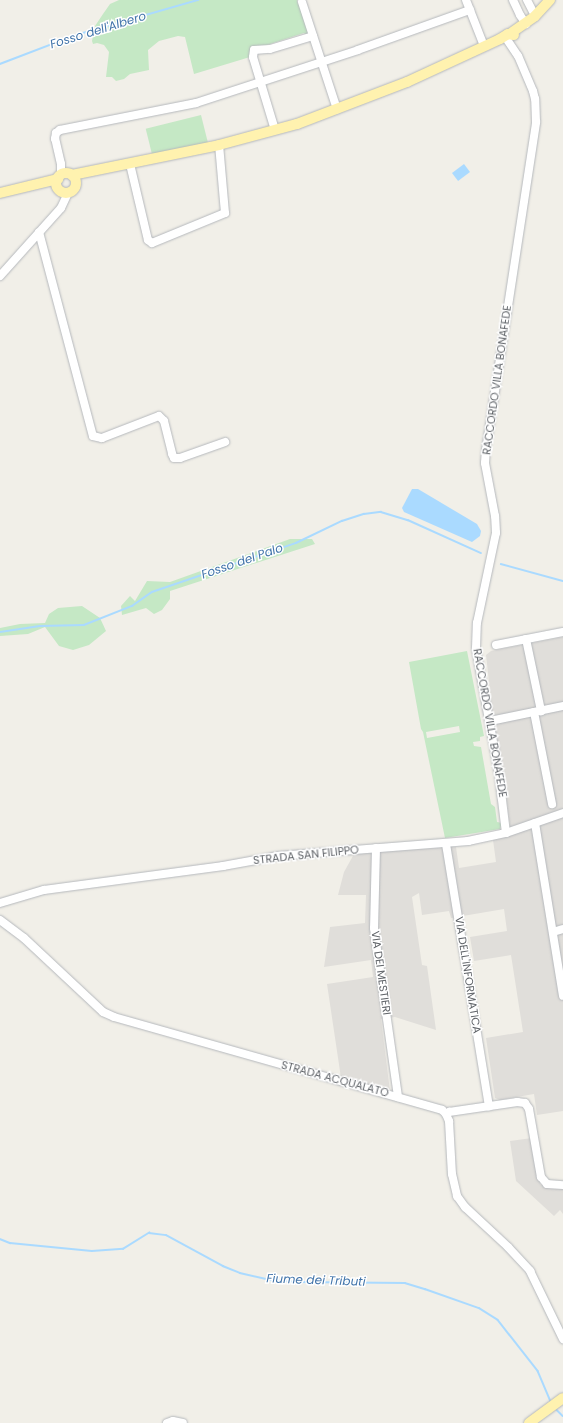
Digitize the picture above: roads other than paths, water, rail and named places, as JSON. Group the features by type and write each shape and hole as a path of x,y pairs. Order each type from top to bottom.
{"main road":[{"path":"63,180 219,145 276,130 337,109 407,82 484,46 510,37 535,16 550,0"},
{"path":"0,193 47,181 75,180 76,185 81,180 95,172"},
{"path":"529,1423 563,1398"}],"street":[{"path":"466,0 484,46"},
{"path":"513,0 520,16 526,24"},
{"path":"527,0 535,16"},
{"path":"302,2 337,109"},
{"path":"0,276 61,208 63,180 55,140 57,131 196,103 321,62 470,10"},
{"path":"276,130 254,57 254,50 270,50 313,36"},
{"name":"RACCORDO VILLA BONAFEDE","path":"506,833 499,775 476,648 477,623 496,533 495,516 485,463 486,451 536,122 534,95 510,37"},
{"path":"130,164 148,240 152,243 225,213 219,145"},
{"path":"39,232 93,436 102,438 159,416 164,421 174,458 180,458 225,442"},
{"path":"496,645 563,632"},
{"path":"526,639 552,804"},
{"path":"490,721 563,706"},
{"name":"STRADA SAN FILIPPO","path":"0,903 44,890 224,866 278,856 446,844 506,833 563,813"},
{"path":"535,823 563,996"},
{"name":"VIA DELL'INFORMATICA","path":"446,844 489,1106"},
{"name":"VIA DEI MESTIERI","path":"376,848 374,928 398,1097"},
{"name":"STRADA ACQUALATO","path":"0,920 12,927 108,1014 160,1031 437,1107 446,1114"},
{"path":"553,932 563,929"},
{"path":"563,1185 547,1184 541,1177 528,1106 517,1102 449,1112 446,1114 450,1130 452,1174 457,1196 465,1208 508,1247 530,1271 563,1338"},
{"path":"167,1423 173,1421 183,1423"}],"water":[{"path":"464,164 470,172 458,181 452,173"},
{"path":"412,489 418,489 477,524 481,531 480,536 472,542 404,512 402,508"}],"waterway":[{"name":"Fosso dell'Albero","path":"0,64 76,35 198,0"},
{"name":"Fosso del Palo","path":"0,632 40,626 84,625 132,606 152,592 296,543 342,521 364,514 381,512 408,520 481,553"},
{"name":"Fosso del Palo","path":"501,564 563,581"},
{"name":"Fiume dei Tributi","path":"0,1239 10,1243 92,1251 123,1249 149,1233 166,1235 223,1266 240,1273 270,1280 298,1282 405,1283 479,1308 498,1320 538,1371 551,1402"},
{"name":"Fiume dei Tributi","path":"555,1408 563,1416"}]}
